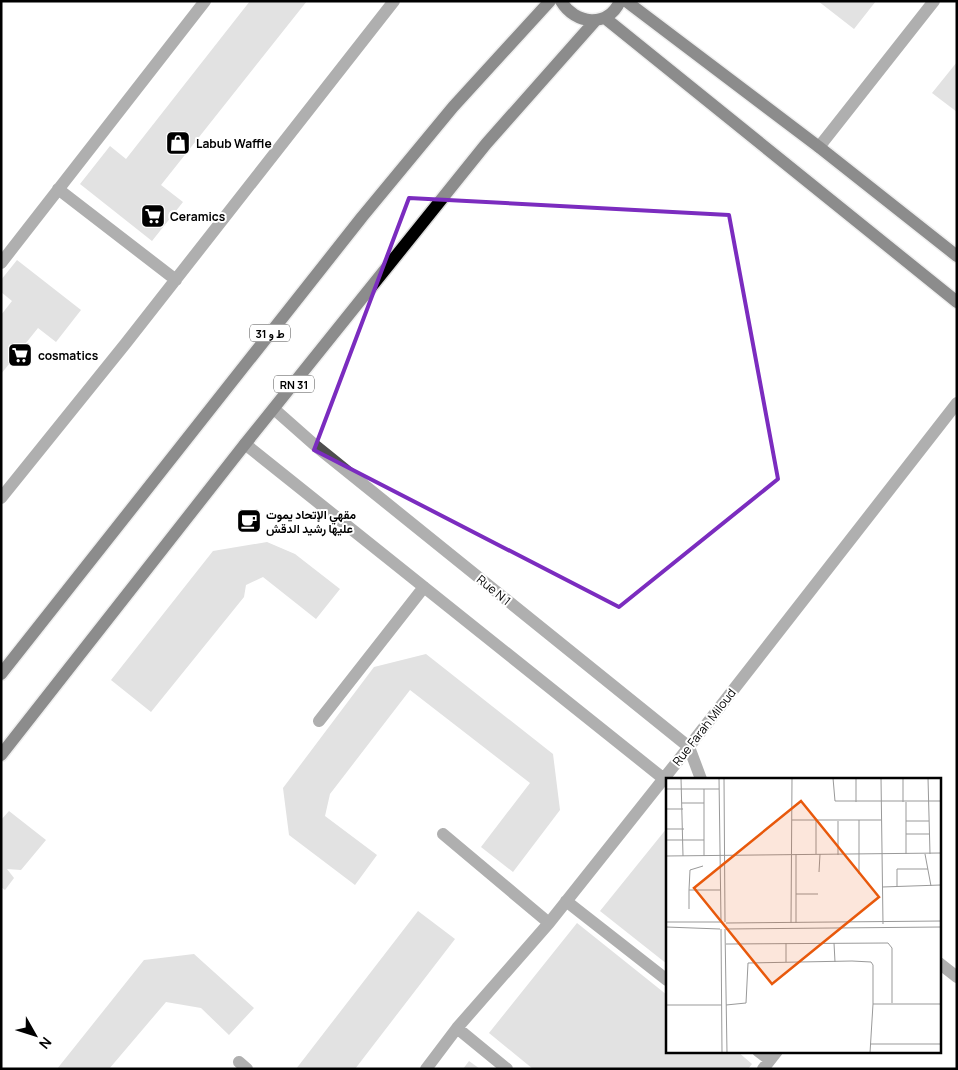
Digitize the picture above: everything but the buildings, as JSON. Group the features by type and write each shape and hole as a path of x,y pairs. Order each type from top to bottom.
{"main road":[{"name":"ط و 31","path":"1,674 362,217 453,107 550,1"},
{"path":"561,1 566,10 575,17 584,20 600,19 613,12 620,1"},
{"path":"626,1 819,147 957,256"},
{"path":"600,19 957,302"},
{"name":"RN 31","path":"1,755 245,444 486,144 600,19"}],"street":[{"path":"1,263 205,1"},
{"path":"1,498 176,280 394,1"},
{"path":"819,147 934,1"},
{"path":"58,189 176,280"},
{"name":"Rue Farah Miloud","path":"426,1069 457,1028 549,923 665,779 957,403"},
{"name":"Rue N 1","path":"274,409 317,447 688,747 701,778"},
{"path":"245,444 665,779"},
{"path":"319,720 424,587"},
{"path":"443,834 549,923"},
{"path":"566,902 666,979"},
{"path":"940,964 957,977"},
{"path":"457,1028 507,1069"},
{"path":"759,1052 770,1060"}],"highlighted area":[{"path":"409,198 729,215 778,479 619,607 314,450"}],"place":[{"name":"Labub Waffle","path":"178,143"},
{"name":"Ceramics","path":"153,216"},
{"name":"cosmatics","path":"20,355"},
{"name":"مقهي الإتحاد يموت عليها رشيد الدقش","path":"249,521"}]}
